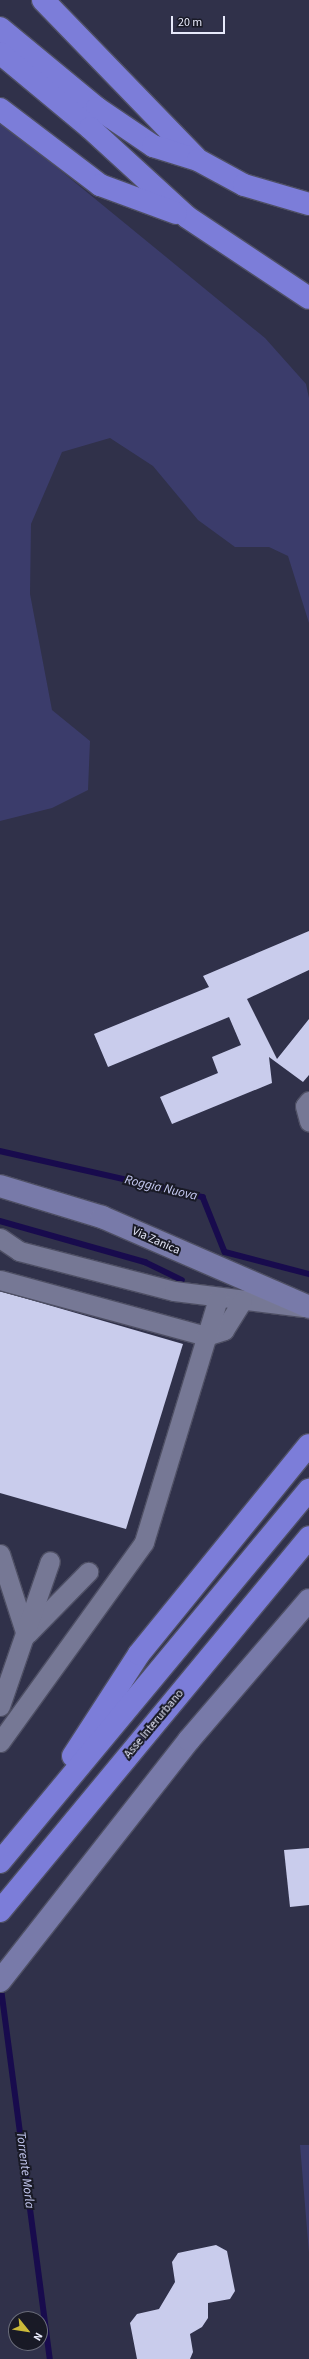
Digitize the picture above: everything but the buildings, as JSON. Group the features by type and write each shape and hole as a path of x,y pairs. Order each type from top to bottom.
{"highway":[{"path":"43,0 198,160"},
{"path":"0,28 98,108 153,146 198,160 244,184 309,204"},
{"path":"0,53 90,128 187,217 309,298"},
{"path":"0,109 100,185 187,217"},
{"path":"47,1802 92,1722 139,1654 309,1445"},
{"path":"145,1684 195,1604 309,1463"},
{"path":"0,1862 47,1802 145,1684 309,1490"},
{"name":"Asse Interurbano","path":"0,1911 309,1537"}],"main road":[{"name":"Via Zanica","path":"0,1186 102,1217 309,1307"},
{"path":"0,1981 189,1740 309,1600"}],"street":[{"path":"309,1101 305,1106 309,1121"},
{"name":"Via Zanica","path":"0,1238 19,1251 174,1291 242,1301 309,1307"},
{"path":"0,1280 206,1336 224,1330 242,1301"},
{"path":"3,1738 144,1542 218,1298"},
{"path":"0,1554 26,1635"},
{"path":"0,1706 26,1635 50,1561"},
{"path":"26,1635 88,1572"},
{"path":"0,1713 3,1738"}],"shaded area":[{"path":"0,121 265,338 306,384 309,398 309,623 288,556 269,547 235,547 198,520 153,466 110,438 62,452 31,524 30,594 52,710 90,741 88,790 52,808 0,821"},
{"path":"300,2145 309,2145 309,2253"}],"waterway":[{"name":"Roggia Nuova","path":"0,1151 203,1197 225,1252 309,1274"},
{"path":"0,1221 145,1262 182,1280"},
{"name":"Torrente Morla","path":"1,1985 50,2359"}]}
